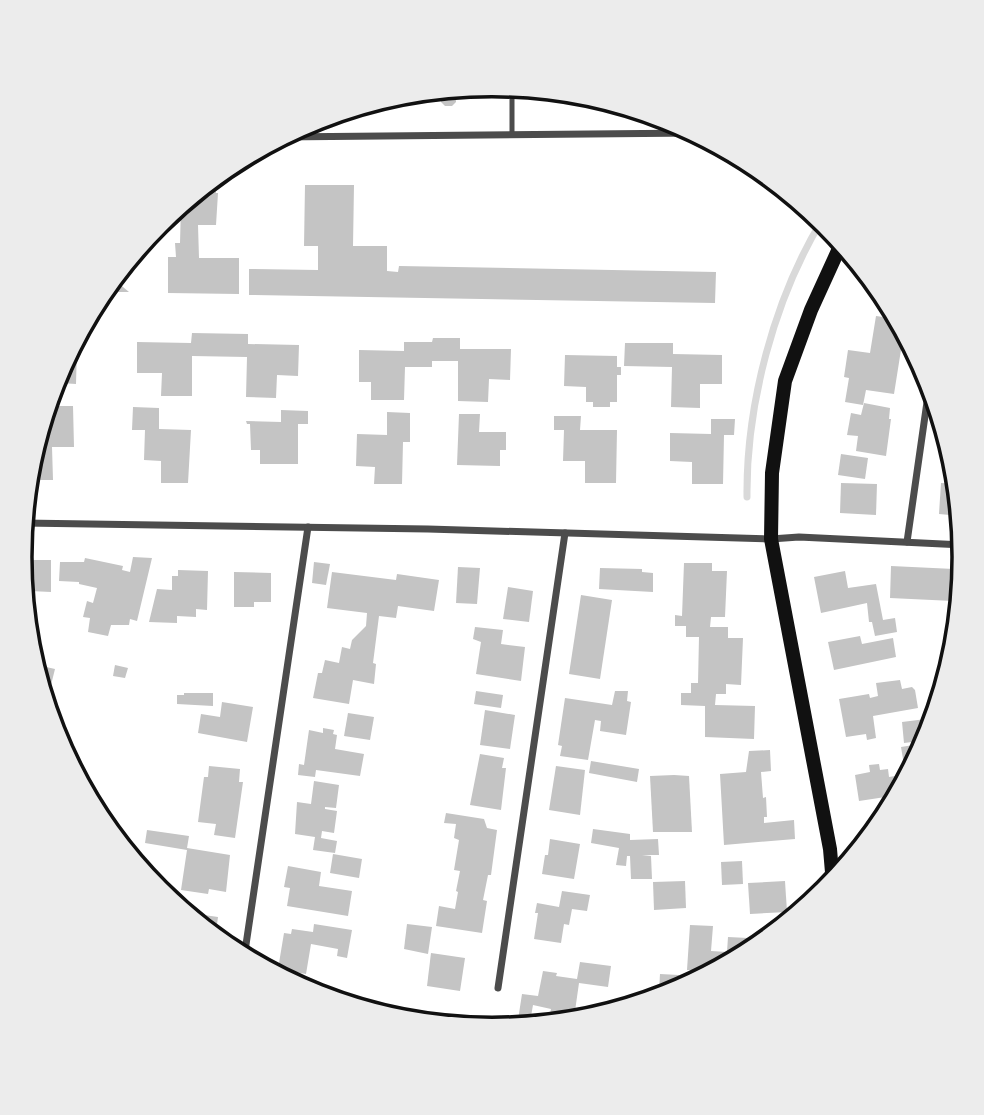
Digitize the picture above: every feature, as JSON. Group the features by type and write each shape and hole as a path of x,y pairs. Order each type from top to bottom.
{"main road":[{"path":"832,868 771,538 772,474 785,381 811,310 837,253"}],"street":[{"path":"305,137 673,134"},
{"path":"907,542 927,405"},
{"path":"32,523 799,537 953,544"},
{"path":"246,946 309,527"},
{"path":"498,988 565,533"}],"lane":[{"path":"512,98 512,135"}],"building":[{"path":"456,99 452,106 445,106 441,102"},
{"path":"305,185 354,185 353,246 387,246 387,271 398,272 399,266 716,272 715,303 249,295 249,269 318,270 318,246 304,246"},
{"path":"216,189 218,193 216,225 198,225 199,258 239,258 239,294 168,293 168,257 176,257 175,243 180,243 181,218"},
{"path":"121,285 129,292 116,292"},
{"path":"876,316 885,317 901,347 894,394 866,390 863,405 845,402 849,378 844,377 848,350 870,353"},
{"path":"192,333 248,334 248,344 299,345 298,376 277,375 276,398 246,397 247,357 192,356 192,396 161,396 162,373 137,373 137,342 191,343"},
{"path":"433,338 460,338 460,349 511,349 510,380 489,379 488,402 458,401 458,361 432,361 432,367 405,367 404,400 371,400 371,382 359,382 359,350 404,351 404,342 432,342"},
{"path":"625,343 673,343 673,354 722,355 722,384 700,384 700,408 671,407 672,367 624,366"},
{"path":"565,355 617,356 617,367 621,367 621,375 617,375 617,402 610,402 610,407 593,407 593,402 586,402 586,387 564,386"},
{"path":"77,359 76,384 66,383"},
{"path":"864,403 890,408 886,456 856,451 858,436 847,435 851,413 861,415"},
{"path":"57,406 73,406 74,447 52,447 53,480 38,480 47,438"},
{"path":"133,407 159,408 159,429 191,430 188,483 161,483 161,461 144,460 145,430 132,430"},
{"path":"281,410 308,411 308,424 298,424 298,464 260,464 260,450 251,450 250,424 246,421 281,422"},
{"path":"387,412 410,413 410,442 403,442 402,484 374,484 375,467 356,466 357,434 387,435"},
{"path":"459,414 480,414 479,432 506,432 506,450 500,450 500,466 457,465"},
{"path":"554,416 581,416 580,430 617,430 616,483 585,483 585,461 563,461 564,430 554,430"},
{"path":"711,419 735,419 734,435 724,435 723,484 692,484 692,462 670,461 670,433 711,434"},
{"path":"841,454 868,458 865,479 838,475"},
{"path":"841,483 877,484 876,515 840,513"},
{"path":"941,483 947,483 951,515 939,514"},
{"path":"133,557 152,558 137,621 130,619 129,625 111,625 108,636 88,632 90,618 83,617 87,601 93,603 97,588 79,582 59,581 60,562 84,562 85,558 123,566 122,570 130,572"},
{"path":"32,560 51,560 51,592 32,591"},
{"path":"314,562 330,564 326,585 312,583"},
{"path":"684,563 712,563 712,571 727,571 725,617 711,617 710,627 728,627 728,638 743,638 741,685 726,684 726,694 716,694 715,705 755,706 754,739 705,737 705,706 681,705 681,693 691,693 691,683 698,683 699,637 686,637 686,626 675,626 675,615 682,616"},
{"path":"891,566 953,569 951,601 890,598"},
{"path":"458,567 480,568 477,604 456,603"},
{"path":"600,568 642,569 642,572 653,573 653,592 599,589"},
{"path":"178,570 208,571 207,610 196,609 196,617 177,616 177,623 149,622 157,589 172,590 172,576 178,576"},
{"path":"845,571 848,588 876,584 883,620 895,618 897,632 875,636 872,622 869,622 867,603 821,613 814,577"},
{"path":"234,572 271,573 271,602 254,602 254,607 234,607"},
{"path":"332,572 396,580 397,574 439,580 434,611 398,606 396,618 379,616 373,663 376,664 374,684 353,680 349,704 313,698 318,673 322,673 325,660 339,663 342,647 350,649 352,640 366,626 367,613 327,608"},
{"path":"508,587 533,591 529,622 503,619"},
{"path":"581,595 612,600 600,679 569,674"},
{"path":"475,627 503,630 501,644 525,647 521,681 476,674 481,642 473,639"},
{"path":"860,636 862,644 893,638 896,657 834,670 828,642"},
{"path":"115,665 128,668 125,678 113,676"},
{"path":"45,667 55,669 49,685"},
{"path":"900,680 902,689 912,687 915,690 918,708 873,716 876,738 867,740 866,734 846,737 839,699 869,694 870,698 878,696 876,683"},
{"path":"476,691 503,695 501,708 474,704"},
{"path":"615,691 628,691 627,701 631,702 626,735 600,731 601,721 595,720 588,760 560,756 562,746 558,745 565,698 612,705"},
{"path":"213,693 213,706 177,704 177,695"},
{"path":"222,702 253,707 247,742 198,733 201,714 220,717"},
{"path":"485,710 515,715 510,749 480,745"},
{"path":"348,713 374,717 370,740 344,736"},
{"path":"923,719 914,742 904,743 902,722"},
{"path":"323,728 334,730 333,734 337,735 335,749 364,754 360,776 316,770 315,777 298,775 299,764 304,765 309,730 323,733"},
{"path":"912,745 904,763 901,747"},
{"path":"770,750 771,771 761,772 763,798 766,797 767,817 764,817 764,823 794,820 795,839 724,845 720,774 746,772 749,751"},
{"path":"480,754 504,758 502,768 506,768 501,810 470,805"},
{"path":"591,761 639,769 637,782 589,773"},
{"path":"879,764 880,770 888,769 889,777 897,776 885,797 859,801 855,775 870,772 869,765"},
{"path":"209,766 240,769 239,782 243,782 235,838 214,835 216,824 198,822 204,777 208,777"},
{"path":"556,766 585,770 580,815 549,810"},
{"path":"650,776 689,776 692,832 653,832"},
{"path":"314,781 339,785 336,808 325,807 337,811 334,833 322,831 321,838 337,841 335,853 313,850 315,837 295,834 297,802 311,804"},
{"path":"446,813 484,819 487,828 497,830 491,875 488,875 483,900 487,901 482,933 436,926 439,906 455,909 460,871 454,870 459,840 454,838 456,824 444,823"},
{"path":"593,829 630,834 630,840 658,839 659,855 642,855 651,856 652,879 631,879 630,856 627,856 626,866 616,865 619,848 591,843"},
{"path":"147,830 189,836 187,848 230,855 226,892 209,889 208,894 181,890 187,850 145,843"},
{"path":"550,839 580,844 574,879 542,874"},
{"path":"333,854 362,859 359,878 330,873"},
{"path":"742,861 743,884 722,885 721,862"},
{"path":"288,866 321,872 319,886 352,891 348,916 287,906 290,888 284,887"},
{"path":"685,881 686,908 654,910 653,882"},
{"path":"785,881 787,911 750,914 748,883"},
{"path":"562,891 590,895 587,911 572,909 569,925 564,924 561,943 534,939 537,903 559,907"},
{"path":"201,915 218,917 217,926"},
{"path":"314,924 352,930 347,958 337,956 338,949 311,944 306,974 287,971 279,966 284,933 291,934 292,929 313,932"},
{"path":"407,924 432,927 428,954 404,949"},
{"path":"690,925 713,926 711,951 727,952 728,937 748,938 748,940 697,970 687,970"},
{"path":"431,953 465,958 460,991 427,986"},
{"path":"580,962 611,966 608,987 579,983 575,1010 551,1014 551,1009 533,1005 531,1016 518,1017 522,994 538,996 543,971 577,979"},
{"path":"660,974 679,975 679,978 659,986"}],"waterway":[{"path":"747,497 752,426 766,354 790,284 816,230"}]}
